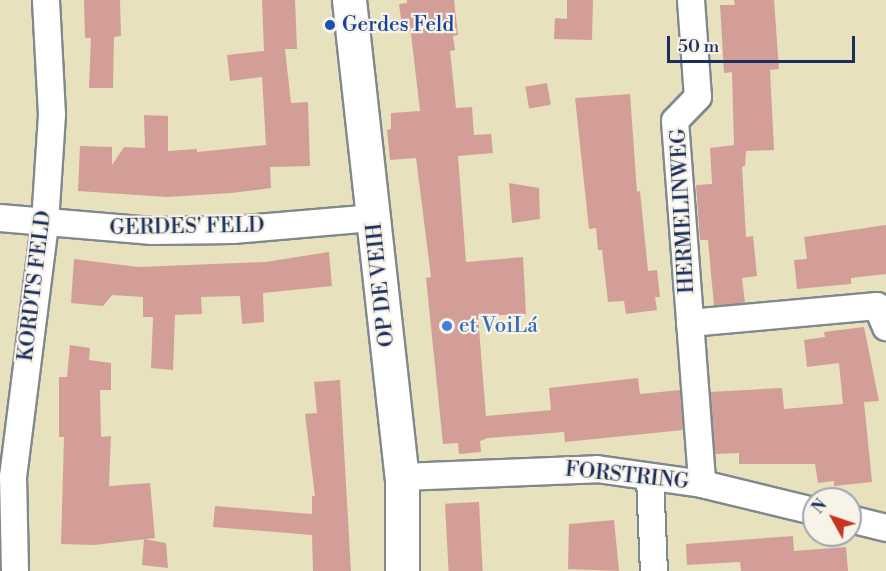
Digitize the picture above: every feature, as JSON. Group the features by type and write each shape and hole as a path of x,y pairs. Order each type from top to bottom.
{"street":[{"name":"KORDTS FELD","path":"15,571 13,477 45,223 52,115 46,0"},
{"name":"OP DE VEIH","path":"349,0 402,477 402,571"},
{"name":"HERMELINWEG","path":"692,0 698,97 675,121 702,484"},
{"name":"GERDES' FELD","path":"0,218 45,223 187,231 374,218"},
{"name":"HERMELINWEG","path":"690,323 881,317"},
{"name":"FORSTRING","path":"402,477 550,469 597,469 702,484 802,508"},
{"path":"650,477 654,571"},
{"path":"862,522 886,528"}],"building":[{"path":"84,0 120,0 121,36 114,37 113,88 89,88 91,38 85,38"},
{"path":"262,0 295,0 297,49 285,49 291,103 308,102 310,166 270,167 271,188 231,193 167,197 78,191 80,146 112,147 112,165 124,147 145,148 144,115 168,116 168,151 197,149 197,152 266,145 262,77 230,81 227,55 264,51"},
{"path":"407,0 454,0 458,35 453,36 455,50 450,51 456,108 472,107 474,135 491,134 493,153 458,156 466,262 523,257 526,314 478,316 486,416 551,410 549,388 638,378 640,394 680,390 683,430 565,442 564,432 488,438 480,441 481,452 459,454 458,443 443,444 426,278 431,277 416,158 390,160 387,130 391,129 391,113 420,111 410,25 402,26 399,4 407,3"},
{"path":"567,0 593,0 592,40 554,39 555,18 567,19"},
{"path":"734,0 774,0 779,69 770,70 774,150 746,151 745,166 742,167 746,237 753,236 757,276 742,278 745,303 714,306 708,240 700,240 696,185 712,184 710,148 734,145 732,72 724,73 720,5 735,5"},
{"path":"547,83 551,105 529,108 525,87"},
{"path":"630,94 637,192 640,191 648,271 657,270 660,297 655,297 657,310 626,314 624,301 608,302 602,250 598,250 596,228 589,229 575,98"},
{"path":"509,183 539,188 540,219 512,223"},
{"path":"886,225 886,274 851,278 851,284 797,289 794,260 807,259 804,237"},
{"path":"329,252 332,286 263,293 264,322 242,324 240,296 201,297 202,314 175,315 173,370 151,368 153,317 143,317 143,297 112,295 103,306 71,303 74,259 138,267 265,262"},
{"path":"864,327 879,401 864,402 872,482 834,486 834,481 818,483 815,464 739,464 739,453 715,454 710,392 782,388 784,409 843,404 839,363 807,367 804,340 825,337 824,332"},
{"path":"70,345 90,348 89,360 111,363 111,390 100,390 101,437 111,436 109,486 150,483 155,538 94,545 61,544 64,437 59,437 59,377 67,377"},
{"path":"340,380 351,571 313,571 312,535 213,527 215,506 312,514 312,496 315,496 305,414 317,413 314,382"},
{"path":"479,502 483,571 449,571 445,504"},
{"path":"614,520 619,571 568,569 569,524"},
{"path":"793,536 794,551 846,547 848,571 741,571 740,562 687,565 686,544"},
{"path":"144,539 166,543 168,568 142,565"}],"place":[{"name":"Gerdes Feld","path":"330,25"},
{"name":"et VoiLá","path":"447,326"}]}
